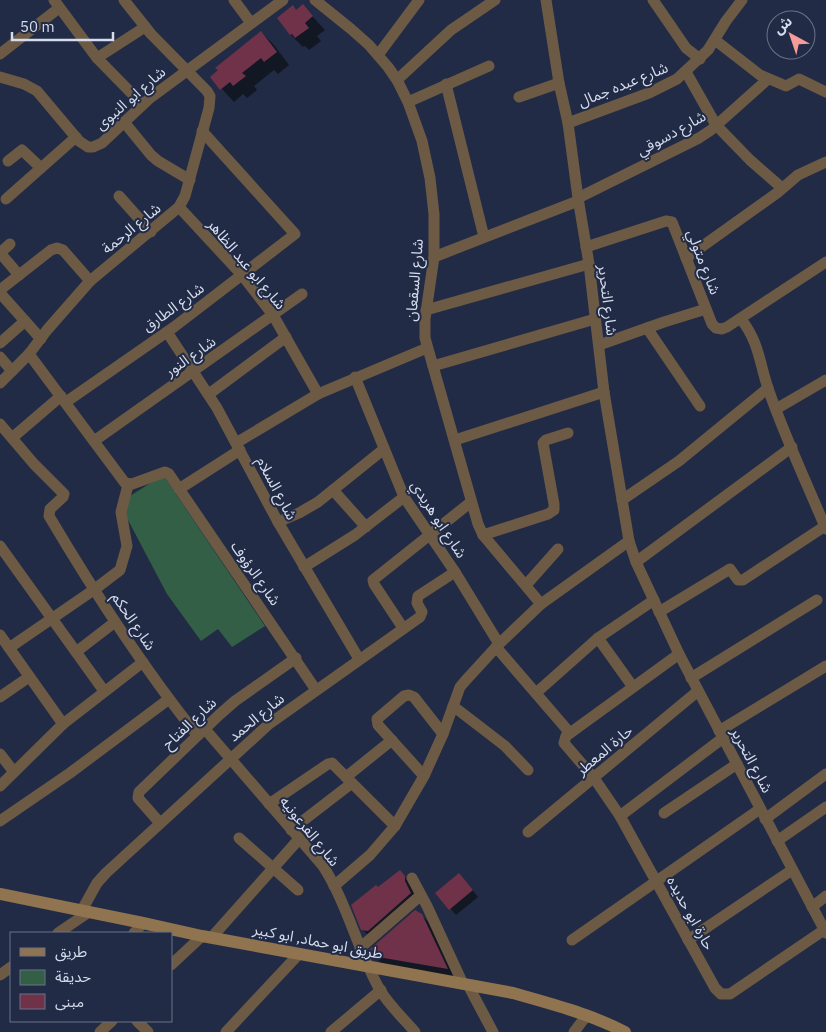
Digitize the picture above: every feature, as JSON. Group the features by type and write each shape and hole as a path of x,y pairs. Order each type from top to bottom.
{"main road":[{"name":"طريق ابو حماد, ابو كبير","path":"0,894 207,937 513,993 562,1006 626,1032"}],"street":[{"path":"124,0 145,27 187,70"},
{"path":"234,0 251,24"},
{"name":"شارع ابو النبوى","path":"0,77 24,84 37,91 84,145 93,147 109,137 142,104 283,0"},
{"name":"شارع السقعان","path":"315,0 330,4 351,29 378,55 397,80 408,102 422,141 430,178 434,214 434,257 424,328 427,348 478,524 483,535 541,604"},
{"path":"378,55 419,0"},
{"path":"397,80 451,30 495,0"},
{"name":"شارع التحرير","path":"546,0 559,83 568,123 589,264 604,392 629,541 636,562 691,678 825,932"},
{"path":"653,0 686,48 700,59"},
{"name":"شارع عبده جمال","path":"568,123 649,93 677,79 700,59 742,0"},
{"path":"0,54 56,4 97,58 142,104"},
{"path":"97,58 145,27"},
{"path":"715,40 768,80 786,86 799,79 826,92"},
{"path":"408,102 488,66"},
{"name":"شارع الرحمة","path":"0,383 29,354 90,281 179,208 190,180 202,131 210,108 210,96 207,91 187,70"},
{"path":"686,72 716,126 750,160 782,188"},
{"name":"شارع دسوقي","path":"434,257 578,200 686,145 716,126 768,80"},
{"path":"519,97 559,83"},
{"path":"446,84 484,237"},
{"path":"124,122 151,155 190,180"},
{"name":"شارع الطارق","path":"12,438 64,399 167,332 295,234 202,131"},
{"path":"6,199 76,137"},
{"path":"8,160 22,150 41,168"},
{"path":"686,258 798,175 826,162"},
{"path":"119,196 151,232"},
{"name":"شارع ابو عبد الظاهر","path":"179,208 242,275 272,315 318,394"},
{"name":"شارع متولي","path":"586,247 666,220 673,224 712,324 716,328 722,329 741,319"},
{"path":"10,244 1,254 19,275"},
{"path":"41,339 0,292 51,250 57,248 63,250 90,281"},
{"path":"660,612 730,569 738,580 743,580 825,528 768,388 756,342 750,330 741,319 826,262"},
{"path":"426,310 589,264"},
{"name":"شارع النور","path":"94,441 302,294"},
{"path":"599,345 706,309"},
{"path":"433,366 595,319"},
{"path":"0,343 25,321"},
{"path":"647,328 700,406"},
{"name":"شارع السلام","path":"167,332 209,394 278,522 359,659"},
{"path":"209,394 286,337"},
{"path":"179,489 238,446 318,394 427,348"},
{"path":"9,648 95,590 120,570 127,546 121,512 128,485 122,481 64,399 29,354"},
{"path":"0,357 12,371"},
{"name":"شارع ابو هريدي","path":"355,377 404,497 455,572 497,646 570,732"},
{"path":"776,409 826,380"},
{"path":"622,500 680,461 768,388"},
{"path":"455,440 604,392"},
{"path":"0,424 12,438"},
{"path":"483,535 548,514 554,510 543,443 546,440 568,433"},
{"name":"شارع الحكم","path":"12,438 40,471 63,493 64,496 50,509 51,519 115,622 169,699 201,731"},
{"path":"636,562 792,447"},
{"path":"278,522 309,508 384,449"},
{"name":"شارع الرؤوف","path":"128,485 165,472 169,474 316,690"},
{"path":"333,490 366,527"},
{"path":"304,567 366,527 404,497"},
{"path":"402,628 373,580 471,502"},
{"path":"334,886 370,855 395,826 424,776 460,687 497,646 541,604 629,541"},
{"path":"0,546 104,691"},
{"path":"526,585 558,549"},
{"name":"شارع الحمد","path":"85,911 97,883 106,872 230,758 269,724 422,614 417,603 418,596 455,572"},
{"path":"536,693 598,638 654,600"},
{"path":"691,678 817,600"},
{"path":"76,652 115,622"},
{"path":"0,634 63,724"},
{"path":"598,638 633,687"},
{"path":"570,732 679,654"},
{"name":"شارع الفتاح","path":"160,823 138,798 138,794 201,731 235,701 296,658"},
{"path":"0,786 63,724 143,662"},
{"path":"620,816 721,735 826,666"},
{"path":"0,696 29,677"},
{"name":"حارة المعطر","path":"528,832 698,691"},
{"path":"424,776 378,724 377,719 404,696 410,695 442,734"},
{"path":"0,821 70,773 169,699"},
{"path":"453,706 505,746 528,770"},
{"name":"شارع الفرعونيه","path":"201,731 230,758 318,859 334,886 369,968 381,990 414,1032"},
{"name":"حارة ابو حديده","path":"570,732 564,738 566,745 594,778 620,816 715,988 721,994 730,994 825,932"},
{"path":"291,830 392,740"},
{"path":"0,754 14,772"},
{"path":"269,804 330,763 335,764 395,826"},
{"path":"664,813 736,764"},
{"path":"572,940 656,882 826,774"},
{"path":"777,841 826,807"},
{"path":"239,838 298,890"},
{"path":"172,964 207,937 299,839"},
{"path":"688,940 792,870"},
{"path":"412,878 466,985 494,1032"},
{"path":"360,948 422,895"},
{"path":"812,907 826,896"},
{"path":"59,932 85,911"},
{"path":"135,932 144,923"},
{"path":"226,1032 298,954"},
{"path":"331,1032 381,990"},
{"path":"574,1032 587,1015"},
{"path":"100,1032 111,1022"},
{"path":"138,1022 148,1032"}],"green space":[{"path":"163,475 265,626 232,647 218,629 201,641 167,594 119,503"}],"building":[{"path":"303,4 313,16 305,23 309,28 295,38 292,34 290,35 277,18 293,5 296,10"},
{"path":"261,31 277,52 264,62 261,58 242,73 246,76 233,86 230,82 220,90 210,77 218,70 215,68"},
{"path":"400,870 405,876 405,881 411,893 368,931 361,930 351,905 376,885 378,887"},
{"path":"459,873 473,890 449,910 435,893"},
{"path":"415,910 422,914 448,969 372,956 369,950"}]}
